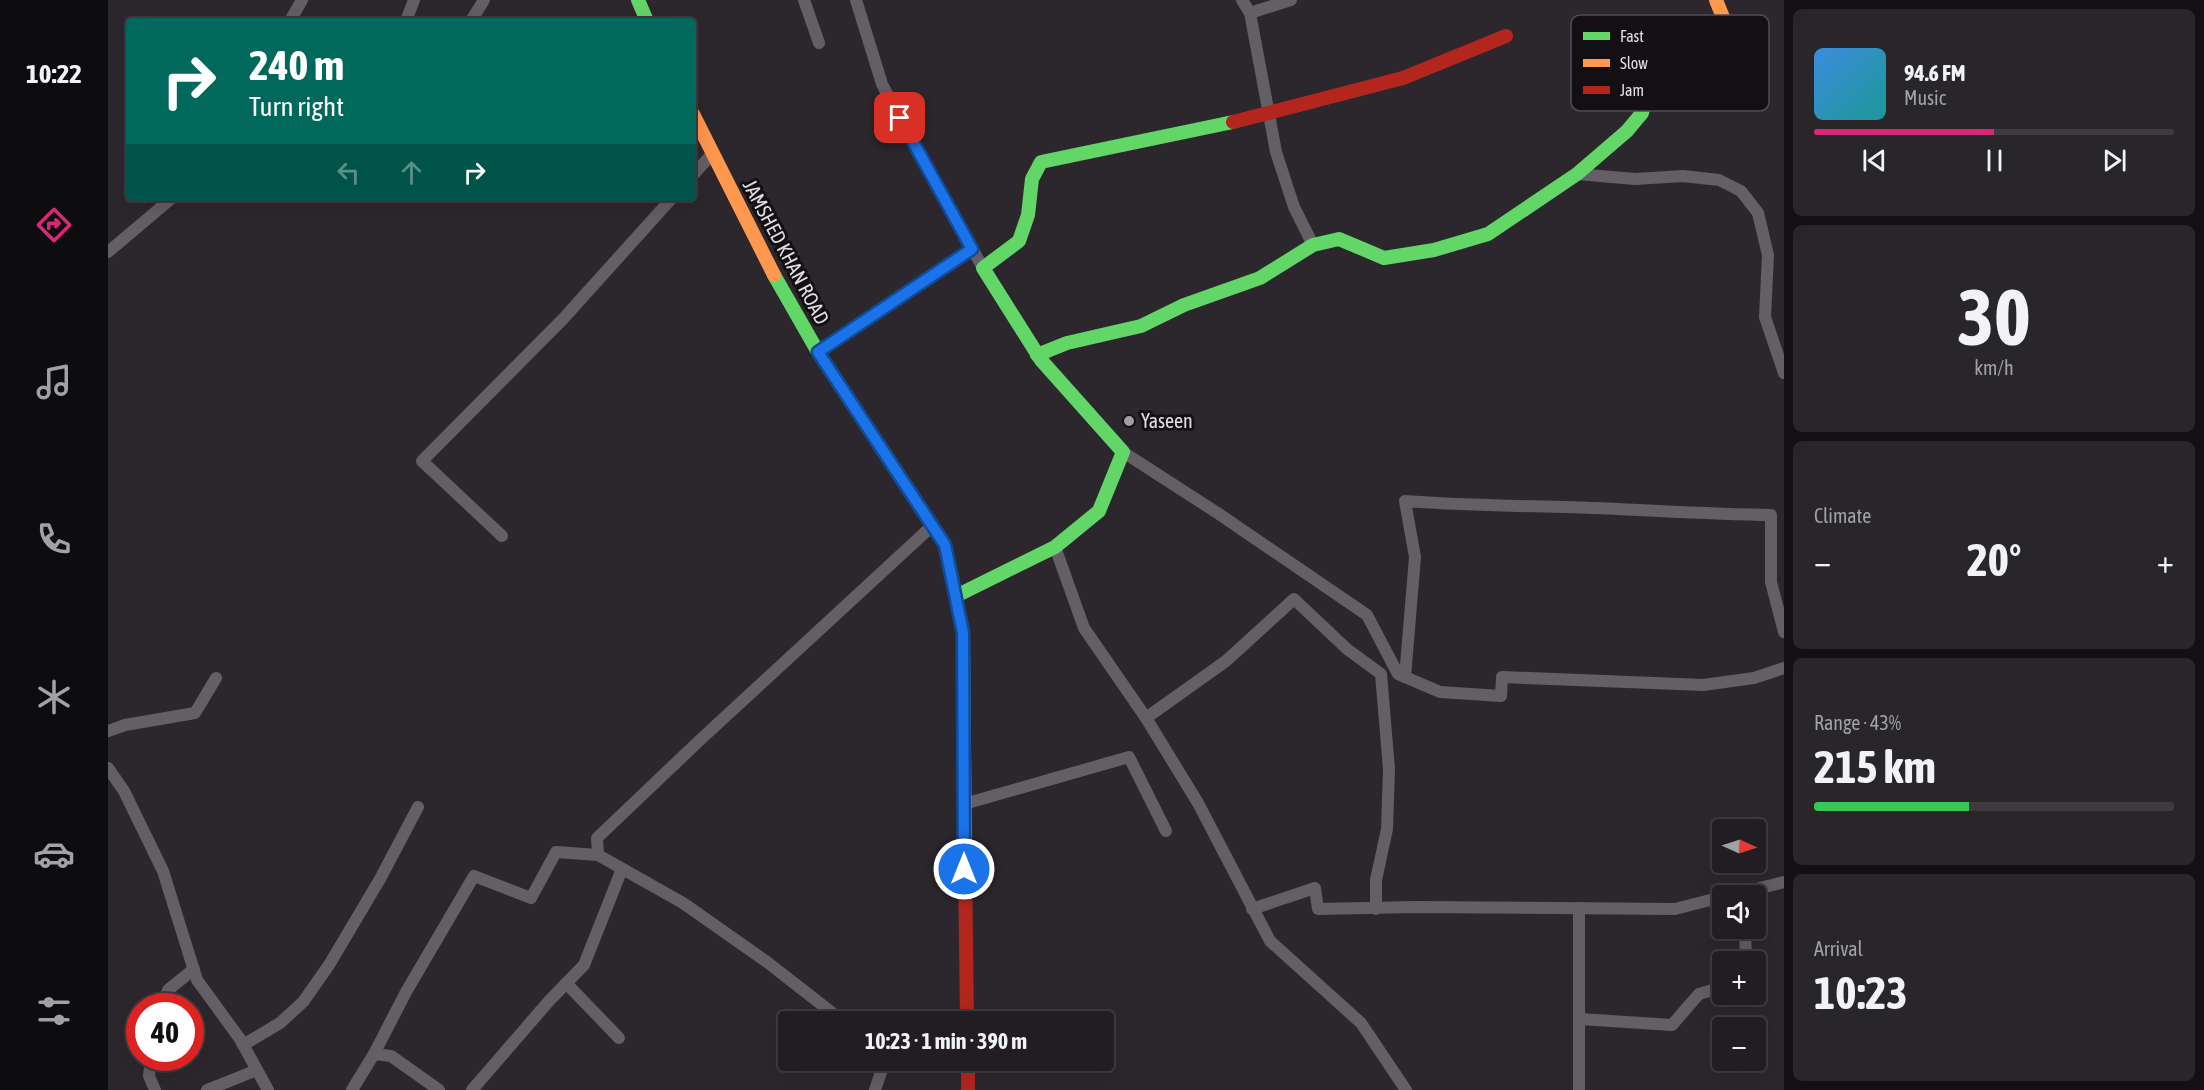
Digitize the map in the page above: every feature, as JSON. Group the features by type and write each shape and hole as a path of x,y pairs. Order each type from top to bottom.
{"street":[{"path":"292,18 302,0"},
{"path":"407,18 414,0"},
{"path":"473,18 484,0"},
{"path":"638,0 646,18"},
{"path":"804,0 819,43"},
{"path":"856,0 882,84 972,249 1037,355 1123,452 1367,615 1398,674 1440,692 1501,696 1502,677 1703,685 1754,678 1784,668"},
{"path":"1242,0 1250,13 1276,152 1294,207 1313,245"},
{"path":"1250,13 1291,0"},
{"path":"1716,0 1721,15"},
{"path":"983,268 1019,241 1028,215 1032,179 1041,162 1189,132 1403,78 1506,36"},
{"path":"1037,355 1067,343 1141,326 1184,305 1260,278 1313,245 1340,239 1384,258 1434,250 1488,234 1577,174 1627,131 1642,111"},
{"name":"JAMSHED KHAN ROAD","path":"696,120 776,279 818,352 945,545 963,633 967,1011"},
{"path":"696,172 713,153"},
{"path":"1577,174 1635,179 1683,176 1719,180 1741,190 1758,213 1768,255 1765,316 1784,373"},
{"path":"108,252 168,201"},
{"path":"502,536 422,461 563,319 669,201"},
{"path":"818,352 972,249"},
{"path":"956,596 1055,547 1099,511 1123,452"},
{"path":"1405,677 1415,557 1405,501 1467,506 1567,507 1672,513 1771,515 1771,582 1784,632"},
{"path":"598,855 597,838 932,526"},
{"path":"1055,547 1084,628 1146,718 1198,803 1270,941 1361,1023 1406,1090"},
{"path":"1146,718 1226,661 1294,599 1347,649 1381,674 1389,769 1387,829 1376,880 1376,909"},
{"path":"108,731 125,725 195,713 216,678"},
{"path":"964,804 1129,757 1166,831"},
{"path":"108,768 124,791 163,872 197,980 243,1045 268,1090"},
{"path":"243,1045 280,1023 303,1002 329,965 380,879 418,807"},
{"path":"352,1090 375,1054 406,992 474,876 531,898 556,852 598,855 683,903 767,962 830,1011"},
{"path":"472,1090 584,965 622,869"},
{"path":"1766,887 1784,882"},
{"path":"1252,909 1315,888 1318,909 1415,906 1675,909 1712,900"},
{"path":"1579,908 1579,1090"},
{"path":"167,993 194,969"},
{"path":"566,983 619,1038"},
{"path":"1580,1019 1672,1025 1699,994 1712,990"},
{"path":"375,1054 391,1056 439,1090"},
{"path":"207,1090 257,1070"},
{"path":"150,1071 149,1076 155,1090"},
{"path":"875,1090 881,1071"},
{"path":"968,1071 968,1090"}],"traffic: fast":[{"path":"638,0 646,18"},
{"path":"1037,355 1067,343 1141,326 1184,305 1260,278 1313,245 1339,239 1384,258 1434,250 1488,234 1577,174 1627,131 1642,111"},
{"path":"956,596 1055,547 1099,511 1123,452 1041,360 983,268 1019,241 1028,215 1032,179 1041,162 1233,122"},
{"path":"774,275 818,352 945,545 963,633 965,860"}],"traffic: slow":[{"path":"1716,0 1722,15"},
{"path":"696,120 774,275"}],"traffic: jam":[{"path":"1233,122 1403,78 1506,36"},
{"path":"965,860 967,1011"},
{"path":"968,1071 968,1090"}],"place":[{"name":"Yaseen","path":"1129,421"}],"route":[{"path":"900,118 972,249 818,352 945,545 963,633 964,869"}]}
